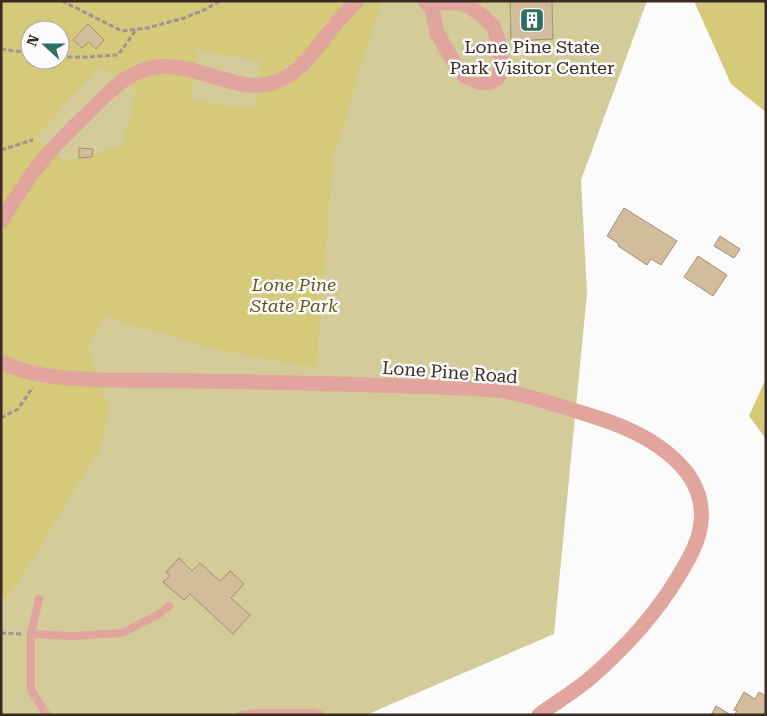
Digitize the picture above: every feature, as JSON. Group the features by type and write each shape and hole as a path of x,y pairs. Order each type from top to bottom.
{"street":[{"path":"1,221 31,176 47,156 107,94 127,78 142,70 154,67 172,67 250,85 264,85 278,81 295,71 310,57 333,27 357,1"},
{"path":"425,1 432,8 437,33 465,76 480,83 492,82 498,78 501,48 494,26 467,5 438,1"},
{"name":"Lone Pine Road","path":"1,362 43,375 104,380 387,385 505,391 546,401 605,420 637,433 652,442 679,463 690,476 697,491 701,507 701,522 692,554 657,608 626,645 588,680 539,715"}],"lane":[{"path":"39,598 31,634 31,690 47,715"},
{"path":"31,634 72,636 122,633 159,614 169,606"},
{"path":"241,715 256,712 315,713 321,715"}],"path":[{"path":"62,1 122,31 147,28 184,18 206,9 219,1"},
{"path":"70,57 118,55 137,30"},
{"path":"1,49 20,52"},
{"path":"1,150 34,140"},
{"path":"1,418 18,409 43,375"},
{"path":"1,633 31,634"}],"green space":[{"name":"Lone Pine State Park","path":"1,1 647,1 581,180 587,293 554,634 366,715 1,715"},
{"path":"1,1 381,1 333,158 316,368 219,350 105,317 87,347 109,407 100,449 8,598 1,597","holes":["198,49 260,61 254,110 191,100","98,66 137,90 122,146 65,161 36,138"]},
{"path":"694,1 766,1 766,112 731,84"},
{"path":"766,378 766,439 749,416"}],"building":[{"name":"Lone Pine State Park Visitor Center","path":"510,1 552,1 553,39 511,41"},
{"path":"88,24 104,40 96,49 89,42 82,48 73,40"},
{"path":"79,148 93,149 92,157 79,158"},
{"path":"624,208 677,241 661,265 651,259 647,265 618,246 619,244 607,236"},
{"path":"720,236 740,249 734,258 714,246"},
{"path":"698,256 727,275 713,296 684,277"},
{"path":"179,558 192,571 200,563 220,581 230,571 244,584 231,598 250,615 233,634 190,594 184,600 163,582 170,575 166,572"},
{"path":"744,692 755,699 759,692 766,696 766,710 763,715 734,715 737,711 734,710"},
{"path":"716,706 731,715 711,715"}],"place":[{"name":"Lone Pine State Park Visitor Center","path":"532,20"}]}
